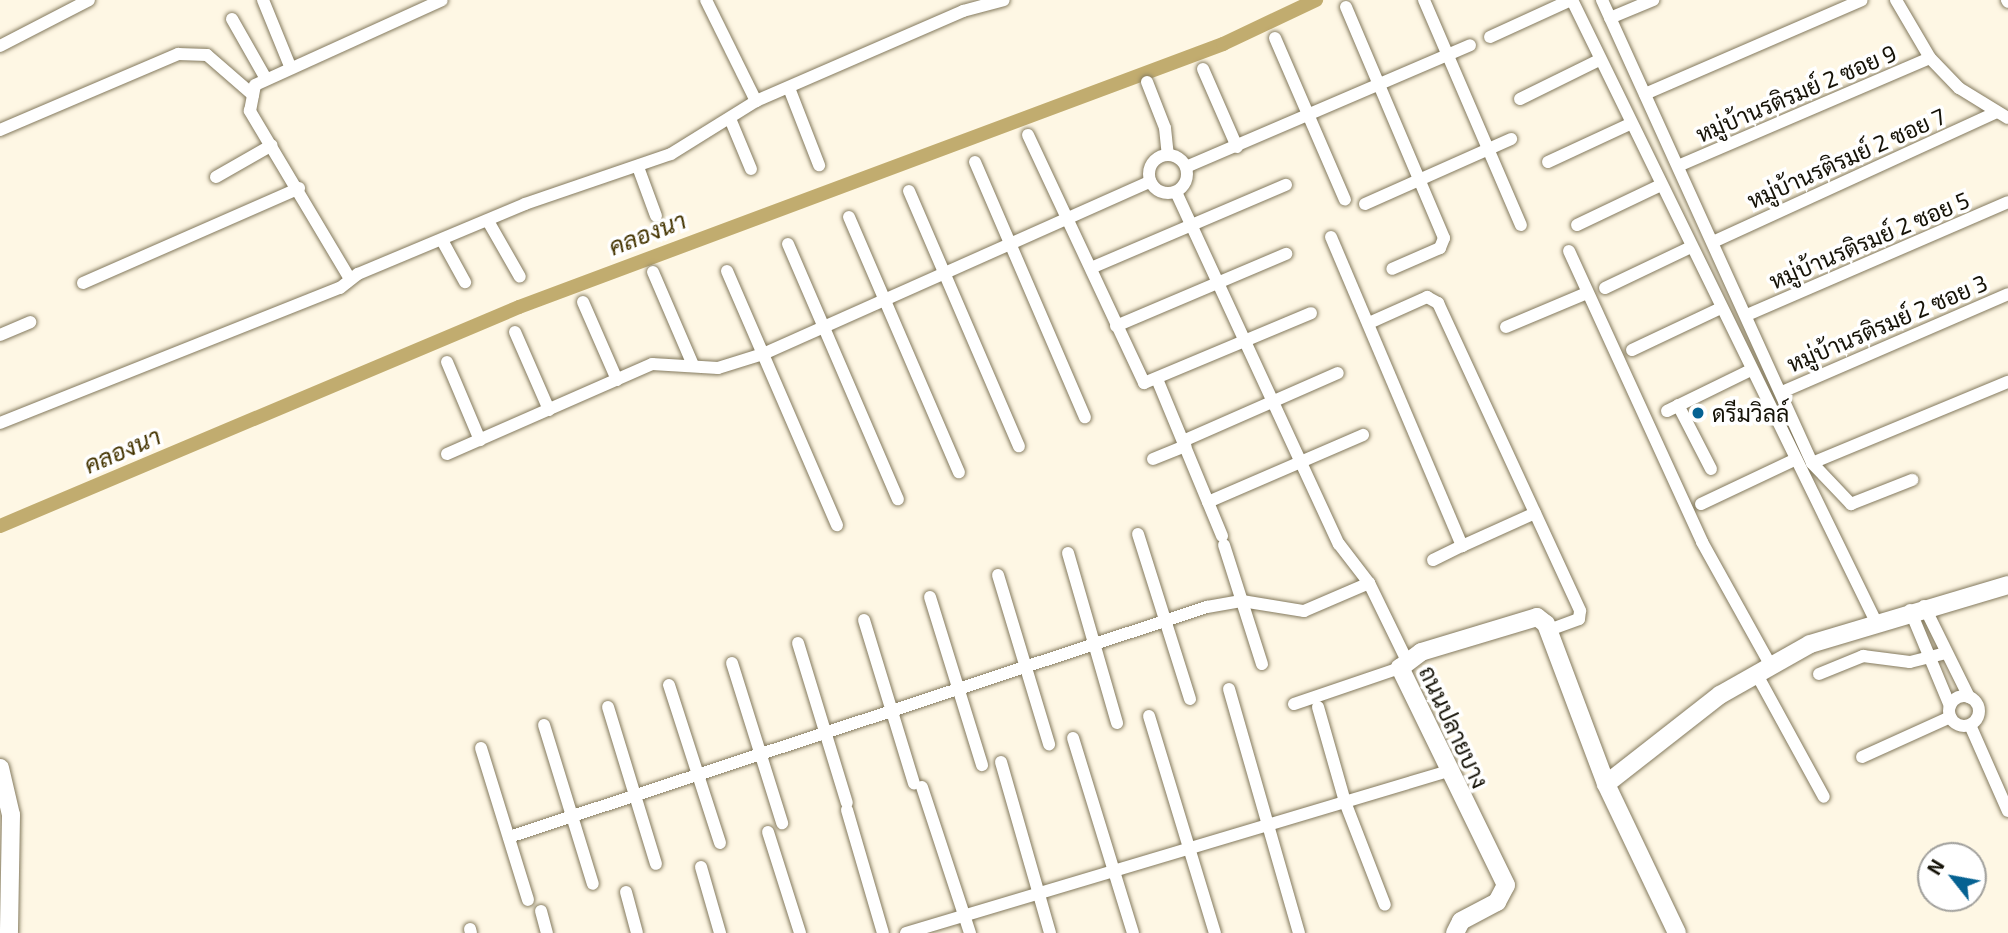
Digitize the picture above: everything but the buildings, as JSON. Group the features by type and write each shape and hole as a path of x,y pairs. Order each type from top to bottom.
{"street":[{"path":"0,46 89,0"},
{"path":"263,0 290,66"},
{"path":"706,0 756,101"},
{"path":"0,423 443,242 488,221 638,166 731,121 756,101 963,11 1004,0"},
{"path":"1424,0 1521,225"},
{"path":"1490,37 1572,0 1599,61 1875,620"},
{"path":"1602,0 1782,391 1812,463 1851,504 1912,480"},
{"path":"1610,18 1653,0"},
{"path":"1645,94 1862,0"},
{"path":"1896,0 1930,58 1959,88 2003,115"},
{"path":"351,279 299,188 250,111 253,95 265,77 437,1"},
{"path":"1346,7 1421,179 1444,244 1392,270"},
{"path":"232,19 265,77"},
{"path":"1275,38 1345,200"},
{"path":"1186,167 1470,45"},
{"path":"0,130 178,54 207,55 253,95"},
{"name":"หมู่บ้านรติรมย์ 2 ซอย 9","path":"1678,166 1930,58"},
{"path":"1520,99 1599,61"},
{"path":"1203,69 1237,147"},
{"path":"1147,82 1166,128 1168,155"},
{"path":"789,88 819,165"},
{"name":"หมู่บ้านรติรมย์ 2 ซอย 7","path":"1713,242 2003,115"},
{"path":"731,121 751,169"},
{"path":"1548,162 1630,124"},
{"path":"1028,135 1142,381 1157,379 1311,313"},
{"path":"1365,204 1511,139"},
{"path":"216,177 272,145"},
{"path":"1168,155 1186,167"},
{"path":"1168,155 1150,167 1150,182 1161,192 1176,192 1186,181 1186,167"},
{"path":"975,162 1085,416"},
{"path":"638,166 656,216"},
{"path":"447,454 652,364 732,366 1011,246 1150,182"},
{"path":"1091,268 1191,222 1286,185"},
{"path":"1577,225 1661,185"},
{"path":"83,284 299,188"},
{"path":"909,191 1019,446"},
{"path":"1176,192 1271,404 1339,544 1369,583 1403,664 1294,704"},
{"name":"หมู่บ้านรติรมย์ 2 ซอย 5","path":"1747,315 2008,202"},
{"path":"849,217 959,472"},
{"path":"488,221 520,277"},
{"path":"1331,237 1462,546"},
{"path":"443,242 466,282"},
{"path":"788,244 898,499"},
{"path":"1605,288 1691,247"},
{"path":"1569,251 1702,542 1824,797"},
{"path":"1116,326 1216,281 1286,254"},
{"path":"727,271 837,525"},
{"path":"653,272 693,365"},
{"path":"1506,327 1587,293"},
{"name":"หมู่บ้านรติรมย์ 2 ซอย 3","path":"1782,391 2008,294"},
{"path":"1369,323 1427,297 1438,303 1581,615 1548,630 1606,784 1677,933"},
{"path":"583,302 617,380"},
{"path":"1632,350 1721,308"},
{"path":"0,335 30,322"},
{"path":"516,332 549,410"},
{"path":"447,362 481,440"},
{"path":"1711,469 1672,408 1751,370"},
{"path":"1153,459 1338,373"},
{"path":"1157,379 1223,540 1262,664"},
{"path":"1812,463 2008,382"},
{"path":"1208,502 1363,435"},
{"path":"1701,504 1794,460"},
{"path":"1433,561 1535,513"},
{"path":"1138,534 1190,699"},
{"path":"1068,553 1117,723"},
{"path":"998,575 1049,744"},
{"path":"509,838 959,686 1167,621 1242,601 1304,611 1369,583"},
{"path":"1606,784 1763,669 1875,620 2008,585"},
{"path":"930,597 982,765"},
{"path":"1917,608 1979,711 1970,725"},
{"path":"1917,608 1950,712 1970,725 2007,808"},
{"name":"ถนนปลายบาง","path":"1455,933 1461,921 1497,902 1506,885 1445,772 1403,664 1530,618 1541,618 1548,630"},
{"path":"864,620 890,709 970,933"},
{"path":"797,642 883,933"},
{"path":"1819,674 1863,656 1932,658 1945,653"},
{"path":"732,663 782,823"},
{"path":"668,685 720,843"},
{"path":"1230,689 1299,933"},
{"path":"1862,757 1950,712 1969,697"},
{"path":"608,707 656,864"},
{"path":"1318,707 1345,802 1385,905"},
{"path":"1149,716 1215,933"},
{"path":"544,725 593,884"},
{"path":"1073,738 1133,933"},
{"path":"481,748 528,900"},
{"path":"1001,762 1050,933"},
{"path":"0,768 11,815 9,933"},
{"path":"906,933 1445,772"},
{"path":"768,832 800,933"},
{"path":"701,867 720,933"},
{"path":"626,892 637,933"},
{"path":"541,911 547,933"}],"waterway":[{"name":"คลองนา","path":"0,526 519,307 1223,44 1316,0"}],"place":[{"name":"ดรีมวิลล์","path":"1698,413"}]}
